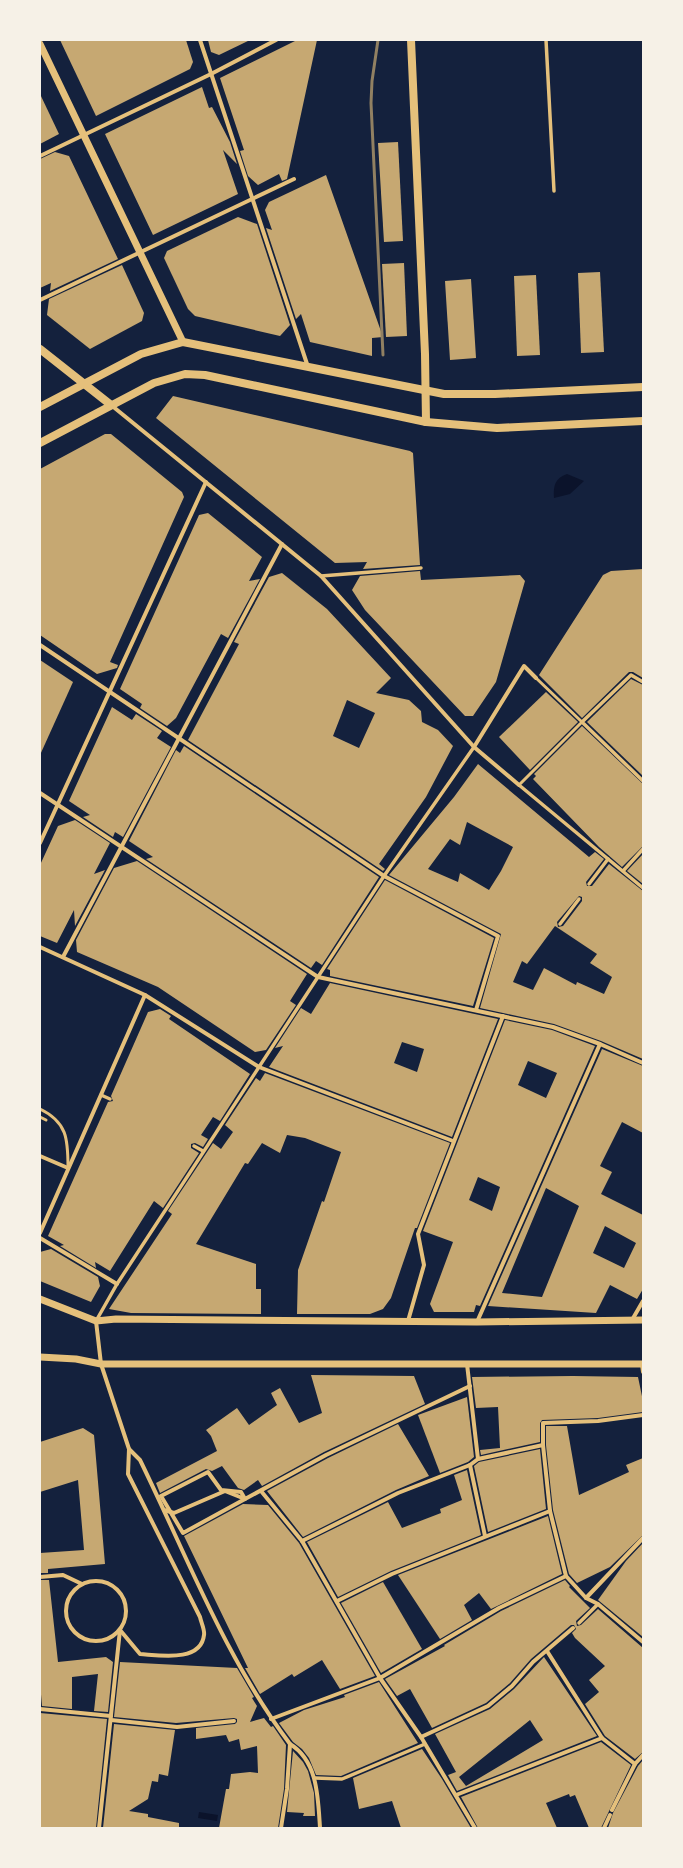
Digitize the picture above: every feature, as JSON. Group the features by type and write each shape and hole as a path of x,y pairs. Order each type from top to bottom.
{"main road":[{"path":"411,40 426,391 426,422"},
{"path":"40,406 141,354 183,342 426,391 452,394 643,387"},
{"path":"40,349 111,405"},
{"path":"40,443 154,383 185,374 205,375 426,422 497,428 643,421"}],"street":[{"path":"200,40 308,367"},
{"path":"40,156 211,74 276,40"},
{"path":"546,40 554,191"},
{"path":"40,44 183,342"},
{"path":"40,300 294,179"},
{"path":"111,405 321,576 474,747 643,888"},
{"path":"40,843 206,482"},
{"path":"63,957 282,544"},
{"path":"321,576 421,568"},
{"path":"40,645 384,876 498,936 476,1010"},
{"path":"120,1630 140,1654 181,1656 190,1653 200,1645 204,1635 200,1617 128,1474 129,1449 101,1364 96,1321 116,1284 384,876 474,747 524,666 536,678"},
{"path":"643,682 632,675 582,722 643,781"},
{"path":"40,793 318,977 553,1027 600,1044 643,1063"},
{"path":"623,871 643,849"},
{"path":"589,884 608,860"},
{"path":"560,924 579,899"},
{"path":"40,947 145,995 259,1067 453,1141"},
{"path":"40,1233 145,995"},
{"path":"408,1321 424,1265 418,1234 503,1016"},
{"path":"477,1322 600,1044"},
{"path":"101,1095 110,1099"},
{"path":"194,1146 203,1151"},
{"path":"40,1156 68,1168"},
{"path":"40,1238 116,1284"},
{"path":"40,1299 96,1321 116,1319 271,1319 477,1322 643,1320"},
{"path":"632,1320 643,1301"},
{"path":"40,1357 76,1359 101,1364 642,1364 643,1372"},
{"path":"467,1364 478,1459"},
{"path":"245,1499 240,1492 221,1490 208,1472 161,1496 183,1533 326,1455 470,1386"},
{"path":"643,1415 598,1421 543,1422 543,1445 550,1511 566,1576 586,1598 598,1604 643,1642"},
{"path":"302,1541 398,1493 470,1465 478,1459 543,1445"},
{"path":"129,1449 140,1460 240,1668 271,1719 290,1744 299,1749 315,1778 320,1828"},
{"path":"470,1465 485,1536"},
{"path":"164,1510 174,1513 225,1490"},
{"path":"262,1491 302,1541 380,1678 421,1737 475,1828"},
{"path":"337,1601 392,1574 550,1511"},
{"path":"586,1598 643,1538"},
{"path":"40,1577 63,1575 82,1584"},
{"path":"271,1719 380,1678 499,1608 566,1576"},
{"path":"92,1580 102,1580 112,1584 120,1591 125,1600 127,1610 125,1621 120,1630 113,1637 104,1641 94,1642 84,1639 76,1634 66,1617 68,1598 74,1590 82,1584 92,1580"},
{"path":"579,1623 598,1604"},
{"path":"421,1737 488,1706 512,1686 547,1651 573,1628"},
{"path":"99,1828 120,1630"},
{"path":"547,1651 602,1738 635,1764"},
{"path":"40,1709 176,1727 234,1721"},
{"path":"456,1795 602,1738"},
{"path":"281,1828 287,1789 290,1744"},
{"path":"315,1778 342,1779 425,1744"},
{"path":"612,1810 635,1764 643,1755"},
{"path":"604,1828 610,1815"}],"lane":[{"path":"519,785 582,722 536,678"},
{"path":"40,1109 53,1116 63,1128 68,1145 68,1168"},
{"path":"40,1117 46,1120"}],"water":[{"path":"567,474 584,481 570,494 554,498 554,490 557,480"},
{"path":"199,1812 218,1815 217,1821 198,1818"}],"building":[{"path":"60,40 186,40 193,62 190,69 96,116"},
{"path":"208,40 250,40 219,55 211,52"},
{"path":"297,40 317,40 287,179 282,181 279,174 258,185 248,176 240,151 244,150 220,78"},
{"path":"202,87 209,108 212,107 230,142 237,164 223,150 238,194 153,235 105,134"},
{"path":"40,94 59,134 40,144"},
{"path":"398,142 403,241 384,242 378,143"},
{"path":"55,152 69,156 118,259 50,291 51,283 40,288 40,159"},
{"path":"326,175 383,337 372,338 372,356 310,342 301,314 296,319 266,228 272,230 265,210 269,202"},
{"path":"238,217 257,224 290,325 280,336 195,316 188,309 164,258 167,251"},
{"path":"404,263 407,336 386,337 382,264"},
{"path":"122,265 144,313 142,321 90,349 47,315 49,299"},
{"path":"600,272 604,352 581,353 578,273"},
{"path":"536,275 540,355 517,356 514,276"},
{"path":"471,279 476,358 450,360 445,281"},
{"path":"173,396 410,451 413,453 420,565 363,569 367,562 335,563 156,418"},
{"path":"105,434 111,434 182,492 184,497 110,662 118,665 117,668 97,674 40,635 40,469"},
{"path":"208,513 262,557 249,581 260,579 228,638 221,634 176,718 167,726 140,708 142,704 120,689 199,515"},
{"path":"643,569 643,678 633,672 629,672 582,718 539,675 603,575 611,571"},
{"path":"420,571 421,580 520,575 525,581 496,682 473,716 465,716 365,610 352,590 360,576"},
{"path":"282,573 327,609 391,678 376,693 409,700 421,711 422,722 438,730 453,746 426,797 379,864 385,869 383,871 188,740 239,644 234,642 269,577","holes":["347,700 375,713 359,748 333,736"]},
{"path":"40,660 73,682 40,755"},
{"path":"631,679 643,685 643,776 587,722"},
{"path":"546,692 578,722 530,770 499,737"},
{"path":"112,707 132,720 136,714 162,731 157,738 171,747 123,837 115,832 113,837 83,817 90,815 69,801"},
{"path":"582,726 643,784 643,846 622,867 599,847 533,779 536,776 534,774"},
{"path":"184,746 379,877 322,965 316,961 311,968 146,859 153,857 129,841 176,750 180,753"},
{"path":"478,764 589,857 595,852 604,859 586,882 587,886 592,886 609,864 643,891 643,1059 601,1041 554,1024 480,1008 501,934 389,875 454,797","holes":["467,822 513,847 501,871 489,890 460,873 458,882 428,869 450,839 460,845","579,896 582,897 582,901 563,926 558,927 557,922","555,926 597,954 590,963 612,977 604,994 577,982 576,985 544,968 533,990 513,982 522,961 527,964"]},
{"path":"75,820 110,843 94,874 105,870 75,926 74,910 57,943 40,936 40,865 58,826"},
{"path":"643,854 643,884 627,871"},
{"path":"137,861 307,974 290,1001 296,1005 266,1050 255,1052 158,987 77,952 76,940 114,868"},
{"path":"385,880 494,938 473,1006 330,976 330,970 327,969"},
{"path":"330,983 498,1019 452,1137 269,1067 283,1046 275,1048 301,1008 311,1014","holes":["402,1042 424,1049 417,1072 394,1063"]},
{"path":"160,1009 171,1016 169,1019 250,1074 220,1121 213,1117 201,1135 208,1139 203,1147 195,1143 191,1144 191,1148 199,1153 163,1208 154,1201 110,1271 95,1262 96,1268 60,1246 64,1245 48,1236 108,1102 113,1101 111,1096 148,1012"},
{"path":"505,1020 552,1030 595,1046 480,1306 476,1305 474,1312 434,1312 430,1304 453,1242 423,1231","holes":["528,1061 557,1073 546,1098 518,1085","478,1177 500,1187 492,1211 469,1200"]},
{"path":"602,1049 643,1066 643,1133 622,1122 600,1166 612,1172 601,1194 643,1215 643,1289 637,1299 610,1285 596,1313 488,1306","holes":["546,1188 579,1206 542,1297 502,1293","605,1226 636,1243 624,1268 593,1253"]},
{"path":"265,1073 450,1143 417,1228 415,1228 391,1298 383,1309 370,1314 297,1314 298,1270 341,1152 305,1138 287,1135 280,1153 262,1143 248,1164 245,1163 196,1244 256,1264 256,1289 261,1289 261,1314 131,1313 109,1309 172,1214 168,1211 213,1143 221,1149 233,1132 225,1125 256,1078 260,1081"},
{"path":"51,1249 98,1277 100,1286 91,1302 40,1281 40,1252"},
{"path":"311,1375 414,1376 425,1404 324,1452 262,1486 258,1480 244,1490 238,1488 222,1466 212,1471 206,1469 160,1493 156,1483 217,1451 211,1436 206,1430 237,1408 249,1425 277,1405 271,1393 280,1388 299,1423 322,1413"},
{"path":"472,1377 638,1377 643,1401 643,1412 598,1418 542,1420 540,1423 540,1442 481,1455 480,1450 500,1448 498,1407 476,1408"},
{"path":"467,1397 474,1457 468,1462 440,1473 418,1415"},
{"path":"398,1424 429,1476 396,1490 303,1537 267,1491 328,1458"},
{"path":"546,1426 567,1426 579,1495 629,1472 626,1465 643,1458 643,1535 610,1567 577,1583 569,1574 553,1510 546,1445"},
{"path":"83,1428 94,1435 105,1564 48,1569 48,1573 40,1573 40,1553 84,1550 78,1480 40,1492 40,1442"},
{"path":"540,1449 546,1509 488,1532 474,1466 479,1462"},
{"path":"467,1470 481,1535 391,1571 338,1597 307,1542 388,1502 402,1528 441,1513 440,1509 462,1500 454,1475"},
{"path":"243,1504 268,1505 299,1543 375,1676 340,1689 322,1660 294,1677 292,1674 260,1694 245,1668 248,1668 184,1536"},
{"path":"548,1516 562,1574 491,1609 479,1593 464,1605 472,1620 440,1639 398,1575"},
{"path":"643,1543 643,1637 598,1600 626,1561"},
{"path":"40,1580 49,1580 58,1662 106,1657 113,1662 108,1712 94,1711 98,1674 72,1677 72,1709 42,1706 40,1683"},
{"path":"565,1580 570,1586 569,1587 590,1608 576,1621 577,1626 581,1625 598,1609 643,1648 643,1752 635,1759 605,1736 585,1704 599,1692 589,1680 605,1666 575,1638 572,1633 576,1629 574,1625 571,1625 531,1659 510,1683 486,1703 432,1728 410,1689 397,1696 385,1679 445,1646 444,1645 501,1611"},
{"path":"383,1582 422,1649 381,1673 341,1603"},
{"path":"544,1657 597,1736 457,1791 448,1775 456,1772 435,1734 490,1709 514,1689","holes":["530,1720 543,1740 466,1786 459,1777"]},
{"path":"120,1662 237,1668 254,1697 252,1698 257,1706 250,1722 264,1718 271,1727 273,1726 286,1745 284,1789 278,1828 219,1828 226,1789 229,1789 231,1774 250,1772 258,1773 257,1746 241,1750 239,1739 229,1742 226,1735 196,1739 196,1728 235,1724 237,1719 176,1723 114,1717"},
{"path":"379,1682 418,1743 341,1776 316,1775 309,1758 302,1749 293,1742 279,1723 304,1710 345,1697 344,1695"},
{"path":"40,1713 107,1719 96,1828 40,1828"},
{"path":"114,1724 175,1730 168,1776 159,1774 158,1782 152,1781 148,1799 129,1811 148,1814 148,1817 179,1823 179,1828 103,1828"},
{"path":"601,1742 631,1765 601,1828 589,1828 575,1795 570,1797 569,1794 546,1803 557,1828 478,1828 461,1797"},
{"path":"422,1749 471,1828 401,1828 392,1801 359,1809 353,1778"},
{"path":"293,1751 303,1762 308,1771 314,1793 315,1816 303,1816 304,1813 287,1812"},
{"path":"643,1760 643,1828 608,1828 613,1813 638,1766"}],"railway":[{"path":"378,40 372,81 371,103 383,355"}]}
